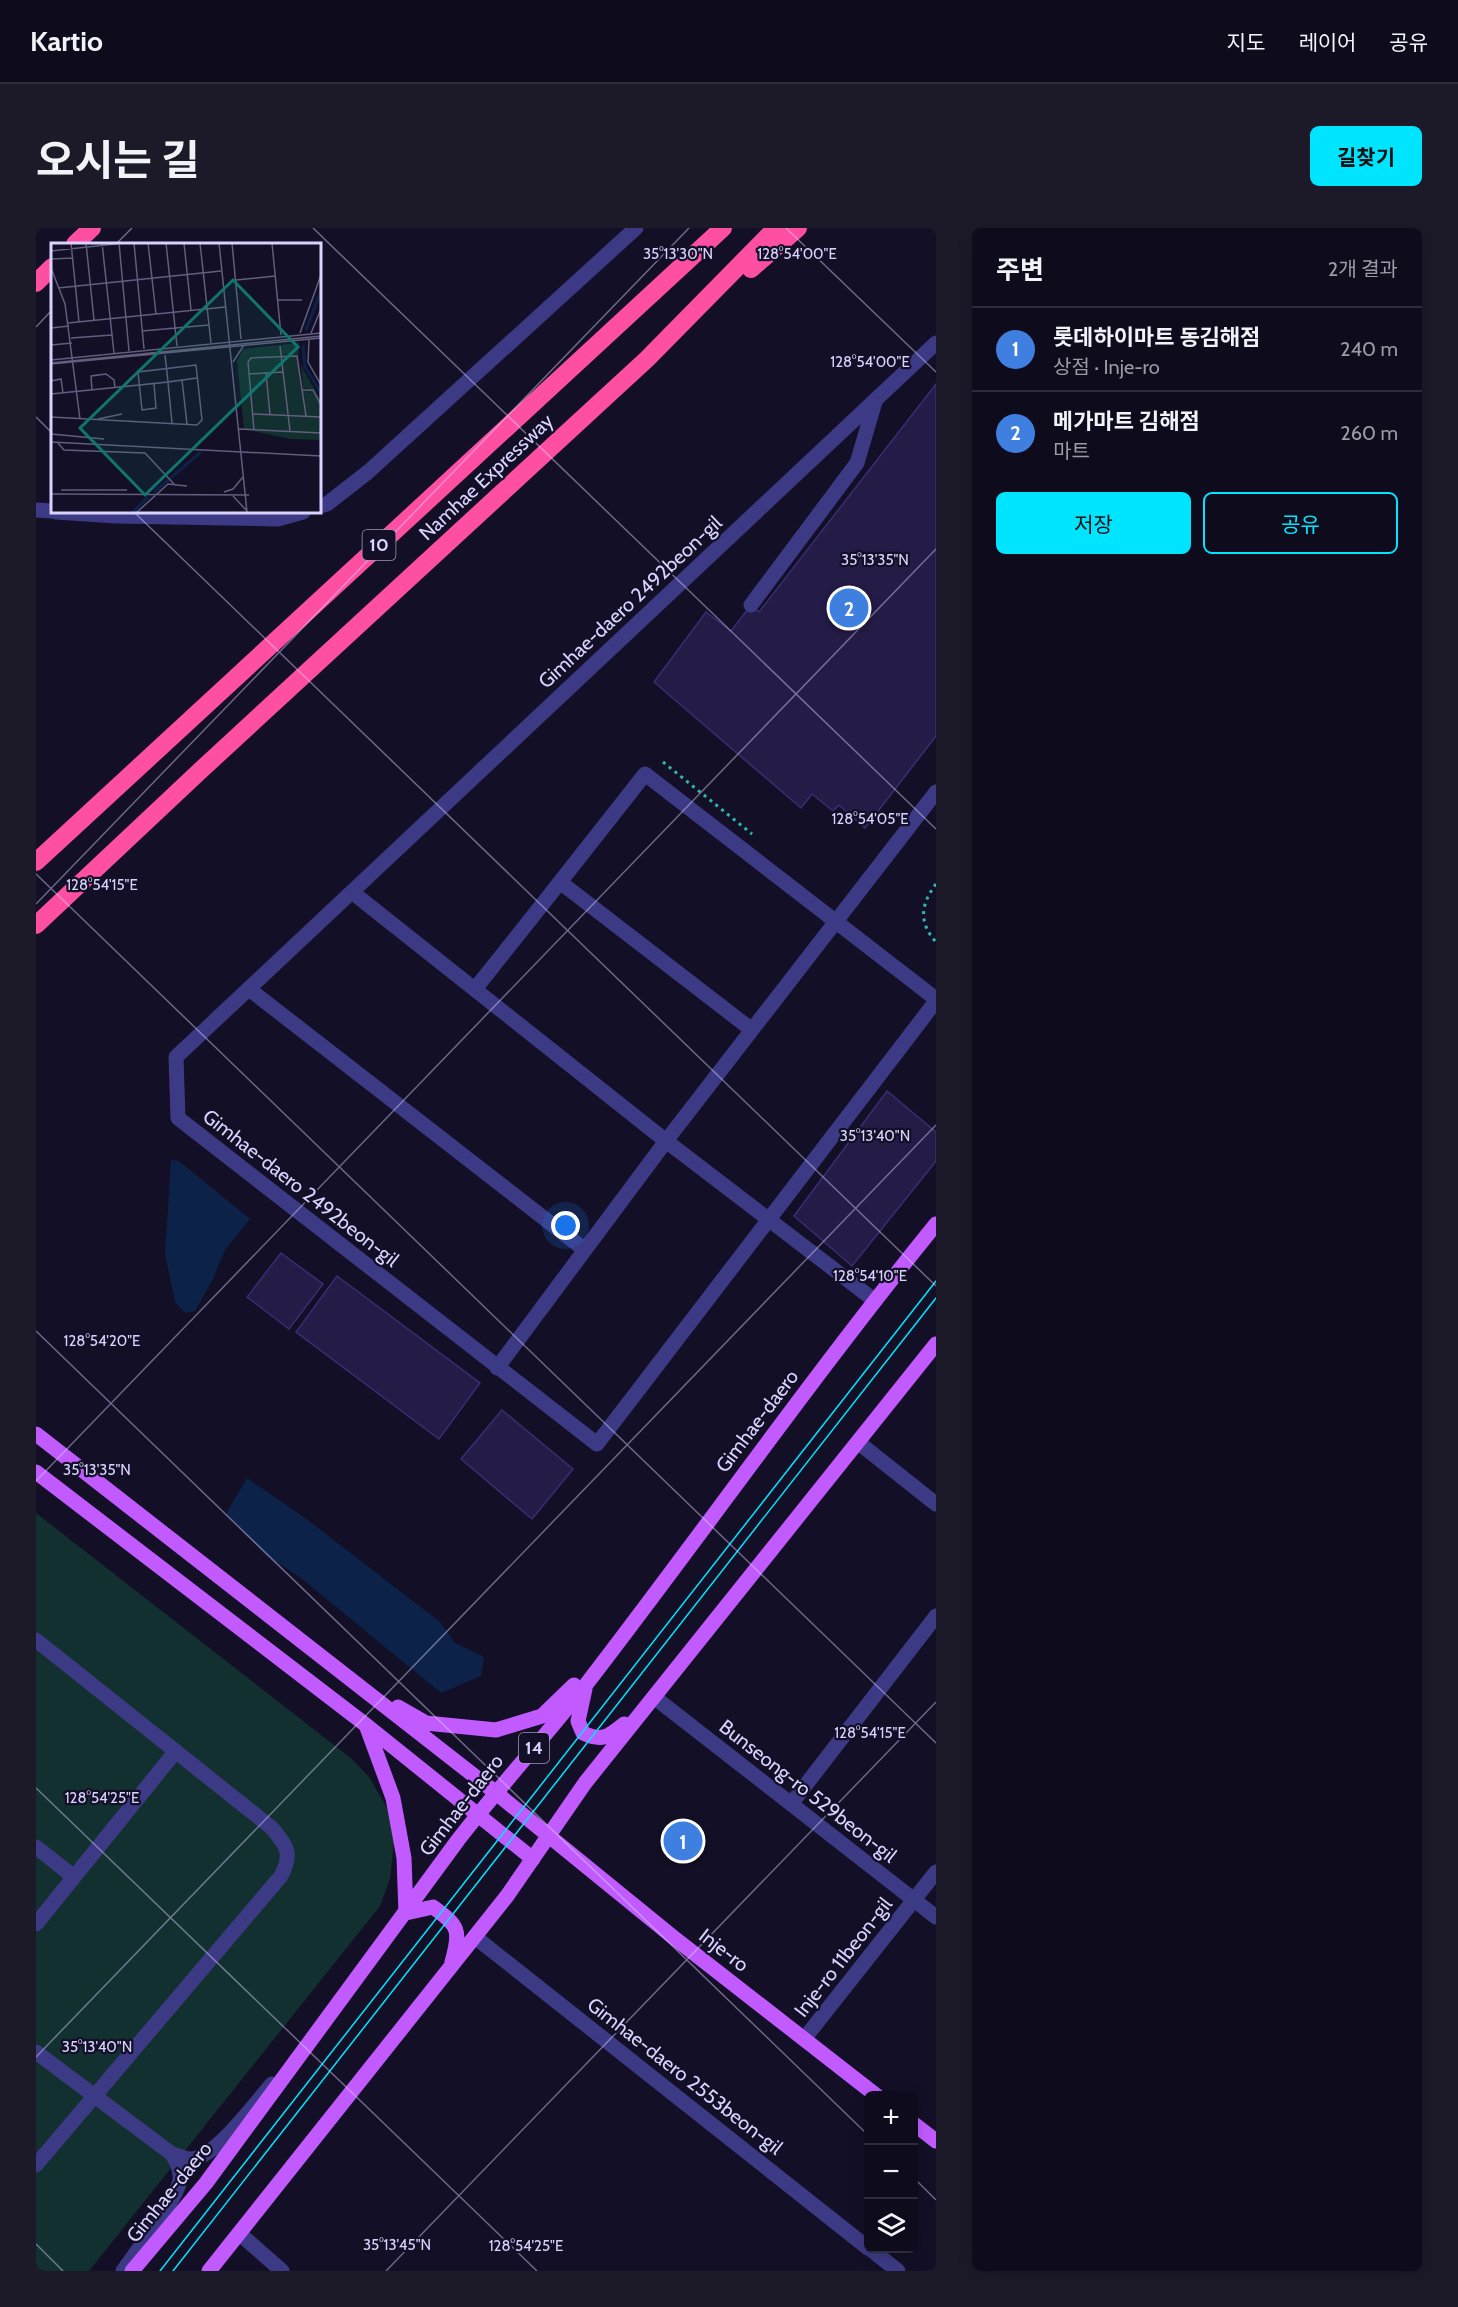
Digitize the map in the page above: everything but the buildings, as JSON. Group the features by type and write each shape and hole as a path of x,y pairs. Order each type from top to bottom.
{"highway":[{"path":"76,243 92,228"},
{"name":"Namhae Expressway","path":"36,862 723,228"},
{"name":"Namhae Expressway","path":"38,924 202,769 647,359 776,228"},
{"path":"647,359 798,228"},
{"path":"36,283 51,268"}],"main road":[{"name":"Gimhae-daero","path":"132,2271 206,2183 495,1792 587,1683 874,1300 936,1224"},
{"path":"209,2271 475,1937 585,1783 936,1344"},
{"path":"36,1434 350,1679 426,1723 496,1730 542,1716 611,1650"},
{"path":"36,1472 366,1725 533,1858"},
{"name":"Inje-ro","path":"350,1679 871,2091"},
{"path":"587,1683 578,1721 583,1733 595,1739 609,1736 649,1702"},
{"path":"366,1725 393,1798 404,1858 406,1913 433,1907 453,1921 458,1940 450,1969"},
{"path":"918,2127 936,2141"}],"street":[{"path":"321,506 327,504 368,472 636,228"},
{"name":"Gimhae-daero 2492beon-gil","path":"475,989 645,774 936,1000 770,1221 597,1444 178,1118 176,1057 936,343"},
{"path":"751,604 857,463 876,399"},
{"path":"36,510 51,511"},
{"path":"79,513 116,516 278,519 299,513"},
{"path":"497,1368 666,1141 936,792"},
{"path":"560,882 752,1030"},
{"path":"352,892 666,1141 874,1300"},
{"path":"249,988 585,1250"},
{"path":"859,1443 936,1504"},
{"path":"791,1804 936,1616"},
{"path":"36,1640 272,1828 286,1845 289,1860 281,1876 36,2165"},
{"name":"Bunseong-ro 529beon-gil","path":"649,1702 791,1804 936,1917"},
{"path":"36,1924 176,1751"},
{"path":"36,1847 74,1877"},
{"name":"Inje-ro 11beon-gil","path":"804,2039 936,1872"},
{"name":"Gimhae-daero 2553beon-gil","path":"475,1937 864,2244"},
{"path":"172,2154 189,2159 210,2150 232,2130 330,2016"},
{"path":"36,2052 172,2154 179,2164 180,2180 173,2198 123,2271"},
{"path":"240,2234 282,2271"},
{"name":"Gimhae-daero 2553beon-gil","path":"875,2253 898,2271"}],"path":[{"path":"663,762 754,836"},
{"path":"936,884 925,898 923,913 929,934 936,942"}],"green space":[{"path":"36,1513 352,1759 369,1777 390,1813 394,1843 390,1879 380,1906 89,2271 36,2271"}],"water":[{"path":"171,1160 179,1161 250,1219 225,1250 212,1281 195,1311 185,1313 175,1302 165,1254"},
{"path":"247,1478 309,1521 440,1622 455,1643 484,1657 481,1676 441,1693 301,1578 266,1555 226,1514"}],"tram line":[{"path":"160,2271 936,1281"},
{"path":"173,2271 936,1298"}],"place":[{"name":"메가마트 김해점","path":"849,608"},
{"name":"롯데하이마트 동김해점","path":"683,1841"}]}
